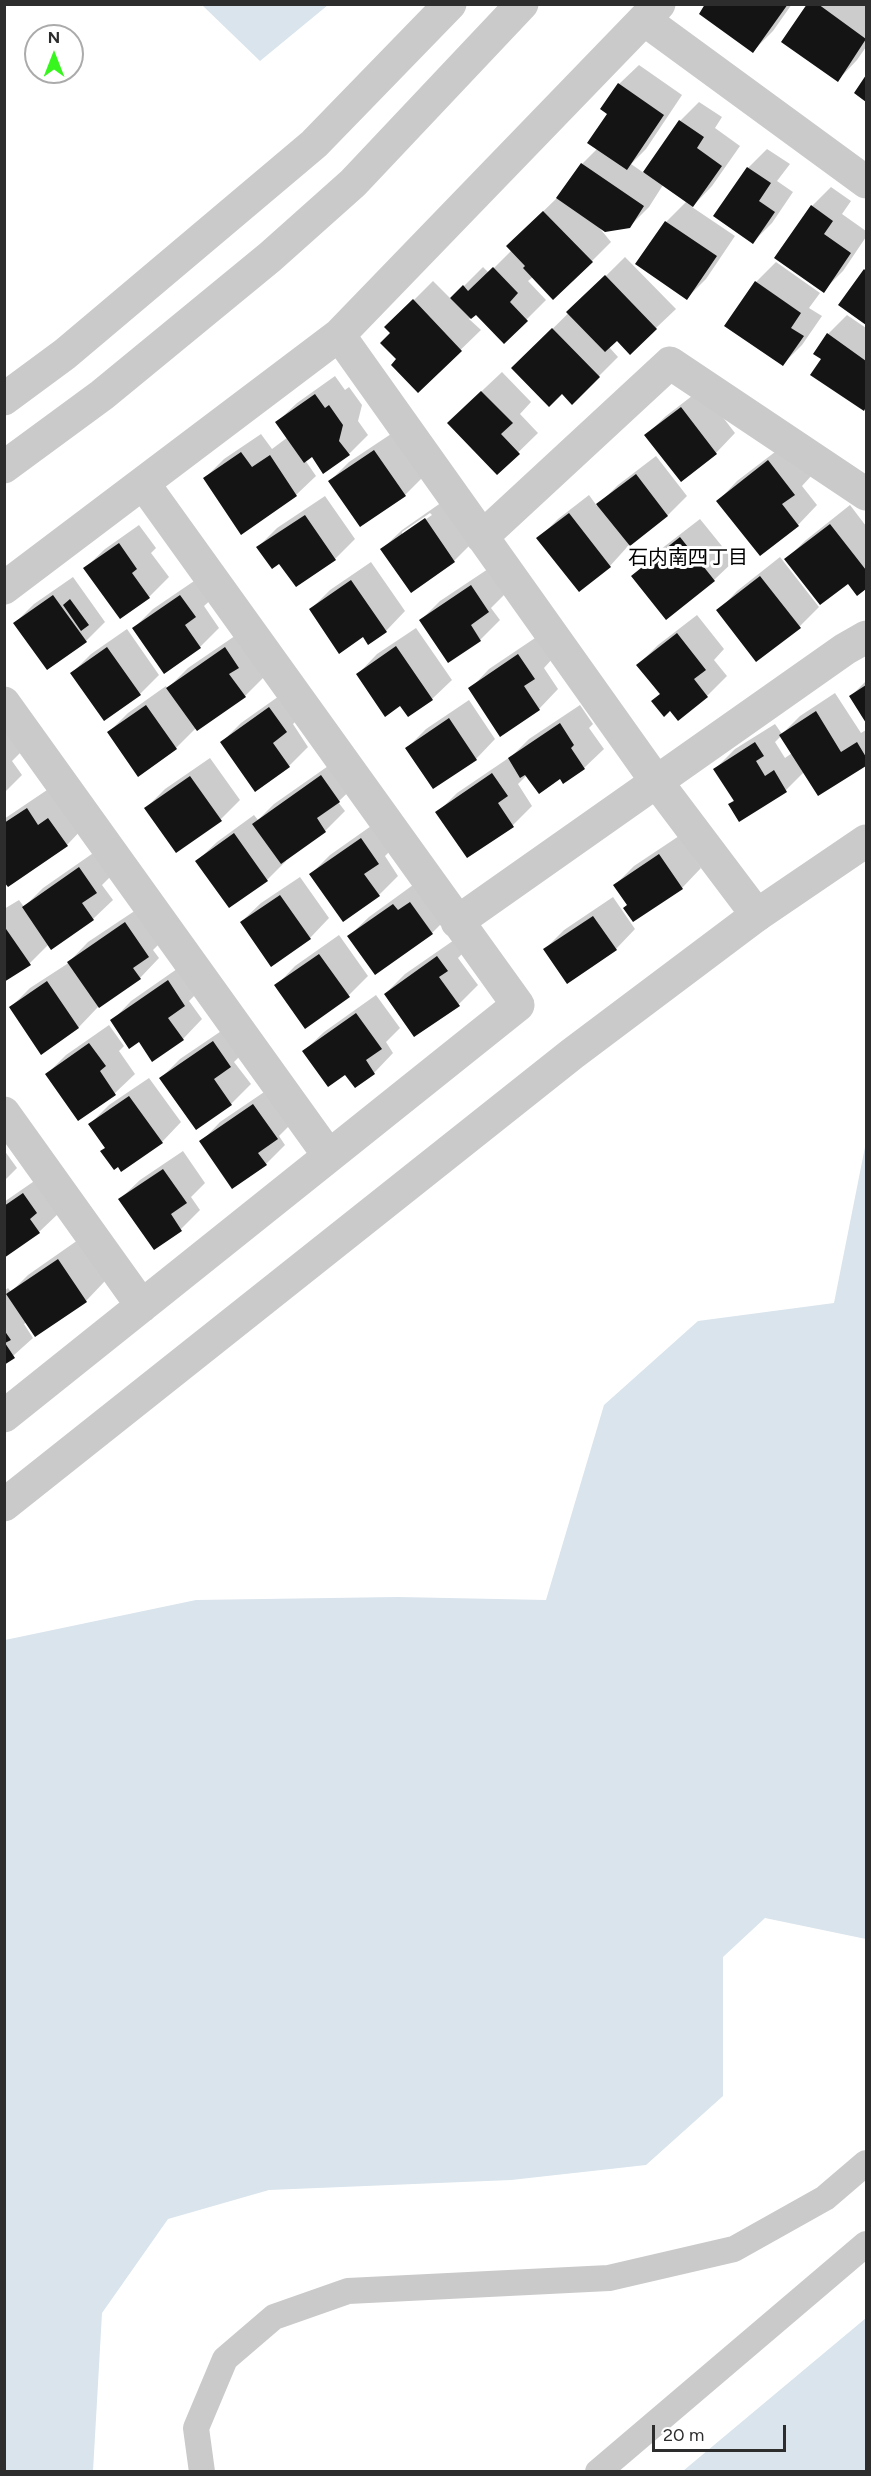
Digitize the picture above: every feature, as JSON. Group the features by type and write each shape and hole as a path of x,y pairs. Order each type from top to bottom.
{"street":[{"path":"4,399 65,354 314,144 450,4"},
{"path":"4,467 102,395 270,257 328,205 418,116 522,4"},
{"path":"4,588 339,335 652,13 867,182"},
{"path":"339,335 656,780 757,915"},
{"path":"482,537 670,363 867,494"},
{"path":"4,1416 518,1005 143,483"},
{"path":"457,922 656,780 845,649 867,637"},
{"path":"4,703 329,1155"},
{"path":"4,1505 572,1054 757,915 867,842"},
{"path":"4,1113 142,1306"}],"lane":[{"path":"202,2472 196,2428 225,2359 274,2317 348,2291 609,2278 734,2249 825,2198 867,2163"},
{"path":"598,2472 867,2244"}],"shaded area":[{"path":"202,5 328,5 260,61"},
{"path":"866,1142 866,1939 765,1918 723,1957 723,2096 646,2165 511,2180 269,2190 168,2219 102,2313 93,2471 5,2471 5,1640 196,1600 398,1597 546,1600 604,1405 698,1321 834,1303"},
{"path":"866,2318 866,2471 683,2471"}],"building":[{"path":"705,4 788,4 753,53 699,14"},
{"path":"807,4 818,4 866,39 838,82 781,42"},
{"path":"866,75 866,102 854,93"},
{"path":"618,83 664,115 627,170 587,143 607,114 600,109"},
{"path":"679,120 704,137 697,148 722,166 693,207 643,172"},
{"path":"581,163 644,206 630,228 605,232 556,198"},
{"path":"747,167 771,183 759,201 775,212 753,244 713,216"},
{"path":"811,205 833,221 824,234 851,253 824,293 774,258"},
{"path":"543,211 593,262 553,300 506,246"},
{"path":"665,221 717,256 687,300 635,264"},
{"path":"493,267 518,293 510,302 528,321 504,344 476,315 471,319 450,298 463,285 468,291"},
{"path":"864,269 866,271 866,325 838,305"},
{"path":"605,275 657,329 630,355 617,341 605,352 566,312"},
{"path":"755,281 801,313 791,328 804,336 783,366 724,326"},
{"path":"413,299 462,351 418,393 391,365 396,359 380,343 390,333 384,327"},
{"path":"552,328 600,377 572,405 562,394 549,407 511,368"},
{"path":"827,333 866,361 866,407 864,411 810,375 821,359 813,354"},
{"path":"481,391 513,423 501,434 520,454 497,475 447,423"},
{"path":"315,394 325,408 329,405 343,425 339,441 350,455 323,474 312,457 304,463 275,422"},
{"path":"681,407 717,454 681,482 644,435"},
{"path":"374,450 406,496 360,527 328,481"},
{"path":"241,452 252,467 270,455 297,496 241,535 203,478"},
{"path":"768,460 795,495 782,504 799,526 760,556 716,501"},
{"path":"636,474 668,516 630,546 596,504"},
{"path":"569,513 611,567 579,592 536,538"},
{"path":"305,515 336,560 296,587 279,564 272,569 256,547"},
{"path":"425,518 455,562 411,593 380,549"},
{"path":"830,524 866,570 866,589 857,596 848,584 820,605 784,559"},
{"path":"680,537 715,581 666,620 631,576"},
{"path":"119,543 137,569 132,573 150,598 120,619 83,568"},
{"path":"760,576 801,628 756,662 716,610"},
{"path":"351,580 387,632 368,645 363,637 339,654 309,609"},
{"path":"471,585 489,612 471,625 481,641 448,663 419,620"},
{"path":"53,595 87,642 47,670 13,623"},
{"path":"180,595 196,617 185,625 201,648 164,674 132,628"},
{"path":"70,599 89,625 81,631 63,605"},
{"path":"677,633 706,670 694,679 708,697 678,721 670,711 664,717 651,701 660,694 636,665"},
{"path":"396,646 433,700 408,717 400,706 385,717 356,674"},
{"path":"107,647 141,695 104,721 70,673"},
{"path":"225,647 239,668 229,674 246,697 197,731 166,688"},
{"path":"518,654 535,679 524,686 540,710 500,737 468,688"},
{"path":"866,685 866,723 849,696"},
{"path":"146,705 177,749 138,777 107,732"},
{"path":"269,707 287,732 273,743 290,767 255,792 220,742"},
{"path":"816,711 841,752 857,742 866,757 866,766 818,796 779,735"},
{"path":"449,718 477,760 433,789 405,748"},
{"path":"560,723 574,745 571,748 585,769 563,784 560,779 539,794 525,775 520,778 508,758"},
{"path":"755,742 764,756 756,761 765,776 774,770 787,792 739,822 728,804 734,801 713,769"},
{"path":"492,773 508,796 498,803 514,827 467,858 435,812"},
{"path":"321,775 340,802 317,818 326,832 281,864 252,824"},
{"path":"190,776 222,821 176,853 144,808"},
{"path":"27,808 38,825 48,818 68,846 8,887 4,882 4,823"},
{"path":"234,833 268,881 229,908 195,861"},
{"path":"361,838 379,864 364,874 380,896 343,922 309,874"},
{"path":"659,854 683,889 633,922 623,908 627,905 613,885"},
{"path":"79,867 97,893 82,903 94,920 51,950 22,907"},
{"path":"280,895 311,939 271,967 240,922"},
{"path":"410,902 433,934 375,975 347,936 393,904 398,910"},
{"path":"593,916 617,950 567,984 543,949"},
{"path":"125,922 149,957 133,968 141,979 99,1008 67,962"},
{"path":"4,926 31,965 4,982"},
{"path":"319,954 350,997 305,1029 274,985"},
{"path":"437,956 448,971 439,977 460,1006 414,1037 384,994"},
{"path":"168,980 185,1006 168,1018 184,1040 152,1062 139,1042 129,1049 110,1020"},
{"path":"47,981 79,1028 41,1055 9,1007"},
{"path":"356,1013 382,1049 366,1060 375,1074 355,1088 345,1075 328,1087 302,1051"},
{"path":"213,1041 231,1067 214,1079 232,1105 196,1130 159,1078"},
{"path":"89,1043 106,1066 100,1071 116,1095 78,1121 45,1074"},
{"path":"129,1096 163,1143 121,1172 118,1167 114,1170 100,1151 105,1148 88,1124"},
{"path":"253,1104 278,1139 258,1153 267,1165 232,1189 199,1141"},
{"path":"163,1169 187,1203 171,1214 182,1231 154,1250 118,1199"},
{"path":"23,1193 37,1213 30,1219 40,1233 4,1258 4,1206"},
{"path":"58,1259 87,1302 35,1337 6,1294"},
{"path":"4,1330 11,1340 5,1343 15,1358 4,1365"}],"district":[{"name":"石内南四丁目","path":"688,558"}]}
